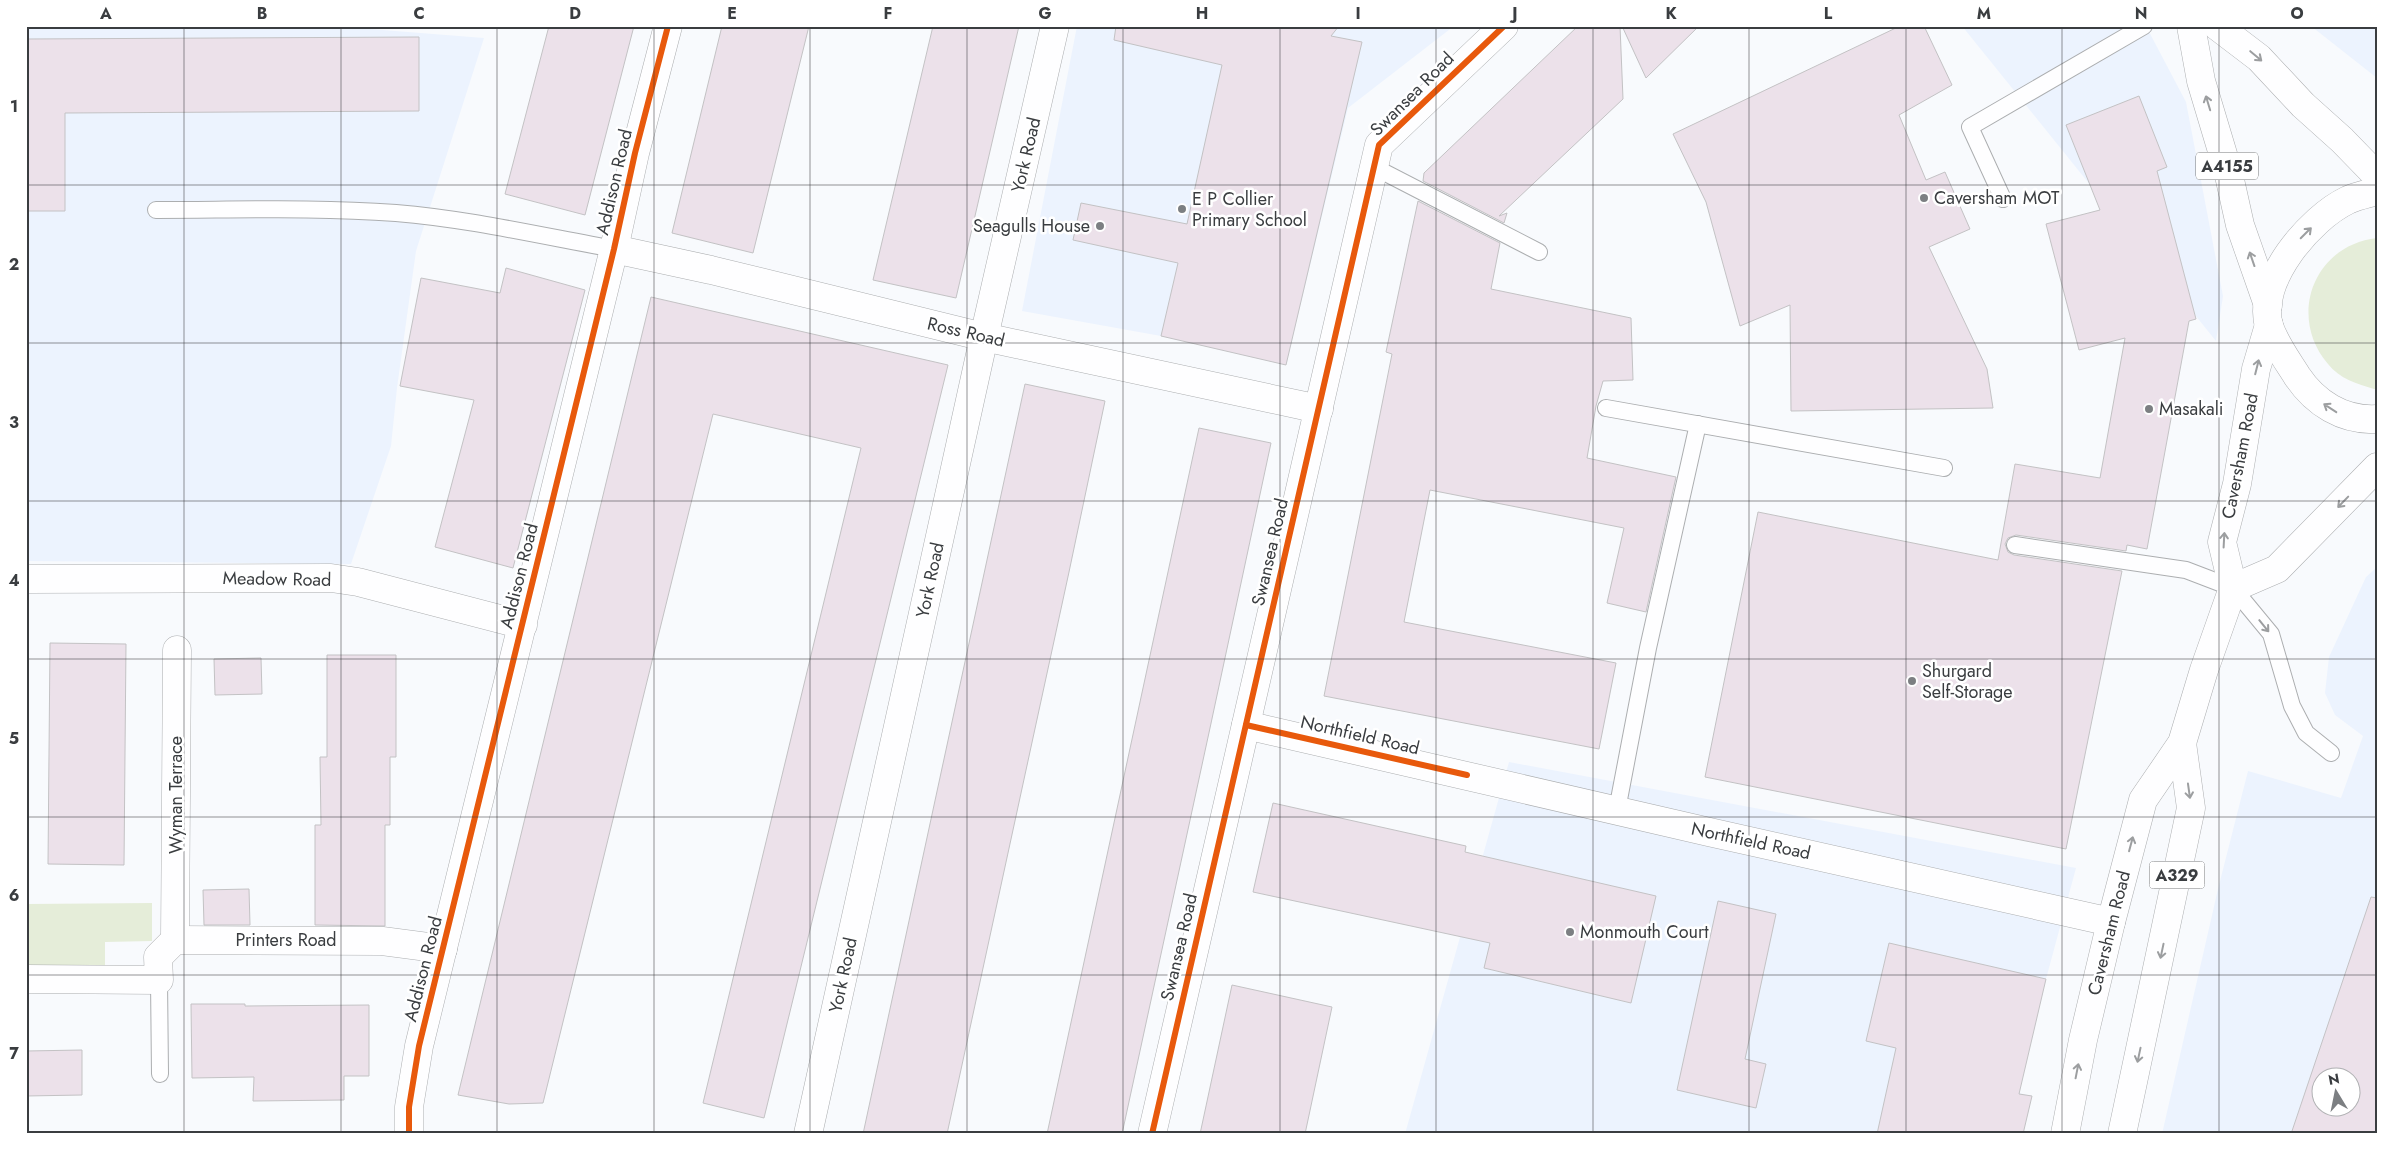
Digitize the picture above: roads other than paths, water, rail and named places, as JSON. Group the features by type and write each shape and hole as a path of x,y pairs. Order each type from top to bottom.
{"street":[{"name":"Addison Road","path":"409,1134 409,1108 419,1046 614,249 635,153 668,26"},
{"name":"York Road","path":"808,1134 984,337 1055,26"},
{"name":"Swansea Road","path":"1152,1134 1379,145 1504,26"},
{"name":"A4155","path":"2191,26 2201,81 2228,171 2240,225 2268,315"},
{"path":"2217,26 2259,58 2303,105 2342,140 2377,176"},
{"name":"Caversham Road","path":"2065,1134 2083,1040 2143,800 2182,743 2204,670 2233,588 2222,542 2237,484 2256,369 2274,280 2288,253 2324,216 2347,201 2377,191"},
{"name":"Ross Road","path":"614,249 711,270 984,337 1319,409"},
{"path":"2268,315 2282,353 2301,382 2316,398 2336,412 2363,420 2377,419"},
{"path":"2233,588 2277,569 2377,468"},
{"name":"Meadow Road","path":"26,580 331,578 358,582 523,624"},
{"name":"Wyman Terrace","path":"176,940 178,650"},
{"name":"Northfield Road","path":"1246,725 2111,922"},
{"name":"Caversham Road","path":"2122,1134 2191,808 2182,743"},
{"path":"26,979 159,980 158,957 176,940"},
{"name":"Printers Road","path":"176,940 382,941 443,949"}],"lane":[{"path":"2003,199 1970,127 2144,26"},
{"path":"1374,167 1539,252"},
{"path":"156,210 310,210 396,213 471,223 614,249"},
{"path":"1606,408 1944,468"},
{"path":"1616,810 1648,648 1698,424"},
{"path":"2015,545 2186,570 2233,588 2271,634 2292,706 2306,734 2331,753"},
{"path":"159,980 160,1074"}],"place":[{"name":"Caversham MOT","path":"1924,198"},
{"name":"E P Collier Primary School","path":"1182,209"},
{"name":"Seagulls House","path":"1100,226"},
{"name":"Masakali","path":"2149,409"},
{"name":"Shurgard Self-Storage","path":"1912,681"},
{"name":"Monmouth Court","path":"1570,932"}]}
